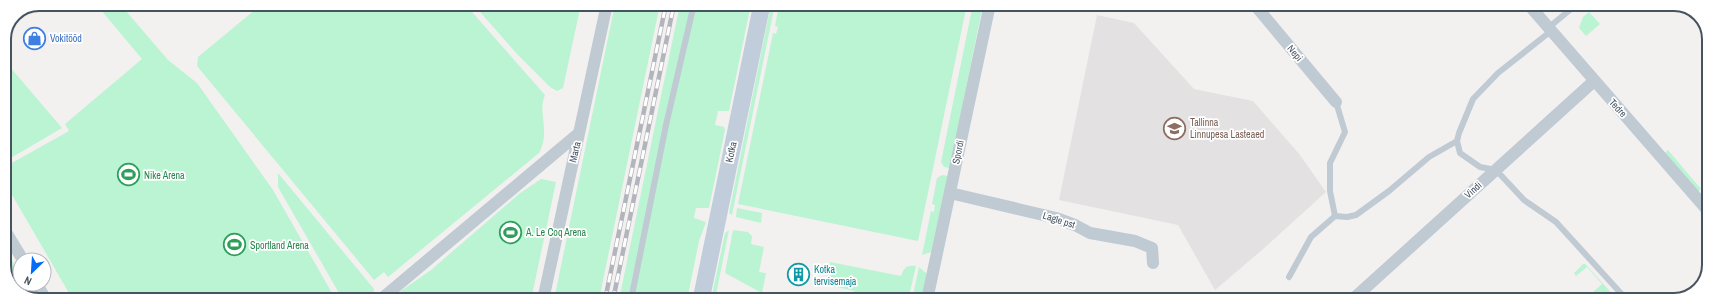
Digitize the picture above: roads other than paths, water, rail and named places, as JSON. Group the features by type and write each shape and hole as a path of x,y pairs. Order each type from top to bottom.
{"street":[{"name":"Marta","path":"545,293 605,11"},
{"name":"Kotka","path":"702,293 761,11"},
{"name":"Spordi","path":"929,293 989,11"},
{"name":"Nepi","path":"1260,11 1336,102"},
{"name":"Tedre","path":"1534,11 1702,204"},
{"name":"Vindi","path":"1360,293 1594,81"},
{"path":"388,293 579,133"},
{"name":"Lagle pst","path":"950,193 1056,218 1076,225 1090,233 1135,241 1152,248 1153,263"},
{"path":"11,241 17,252"}],"lane":[{"path":"632,293 666,125 692,11"},
{"path":"1570,11 1550,30 1498,73 1473,99 1464,119 1457,141 1460,153 1480,167 1496,170 1524,200 1556,222 1621,293"},
{"path":"1335,216 1330,190 1330,163 1345,132 1336,102"},
{"path":"1289,277 1311,237 1335,216 1347,217 1356,215 1389,191 1429,157 1457,141"}],"railway":[{"path":"606,293 665,11"},
{"path":"614,293 673,11"}],"place":[{"name":"Vokitööd","path":"35,38"},
{"name":"Tallinna Linnupesa Lasteaed","path":"1175,128"},
{"name":"Nike Arena","path":"128,175"},
{"name":"A. Le Coq Arena","path":"510,232"},
{"name":"Sportland Arena","path":"234,245"},
{"name":"Kotka tervisemaja","path":"798,275"}]}
